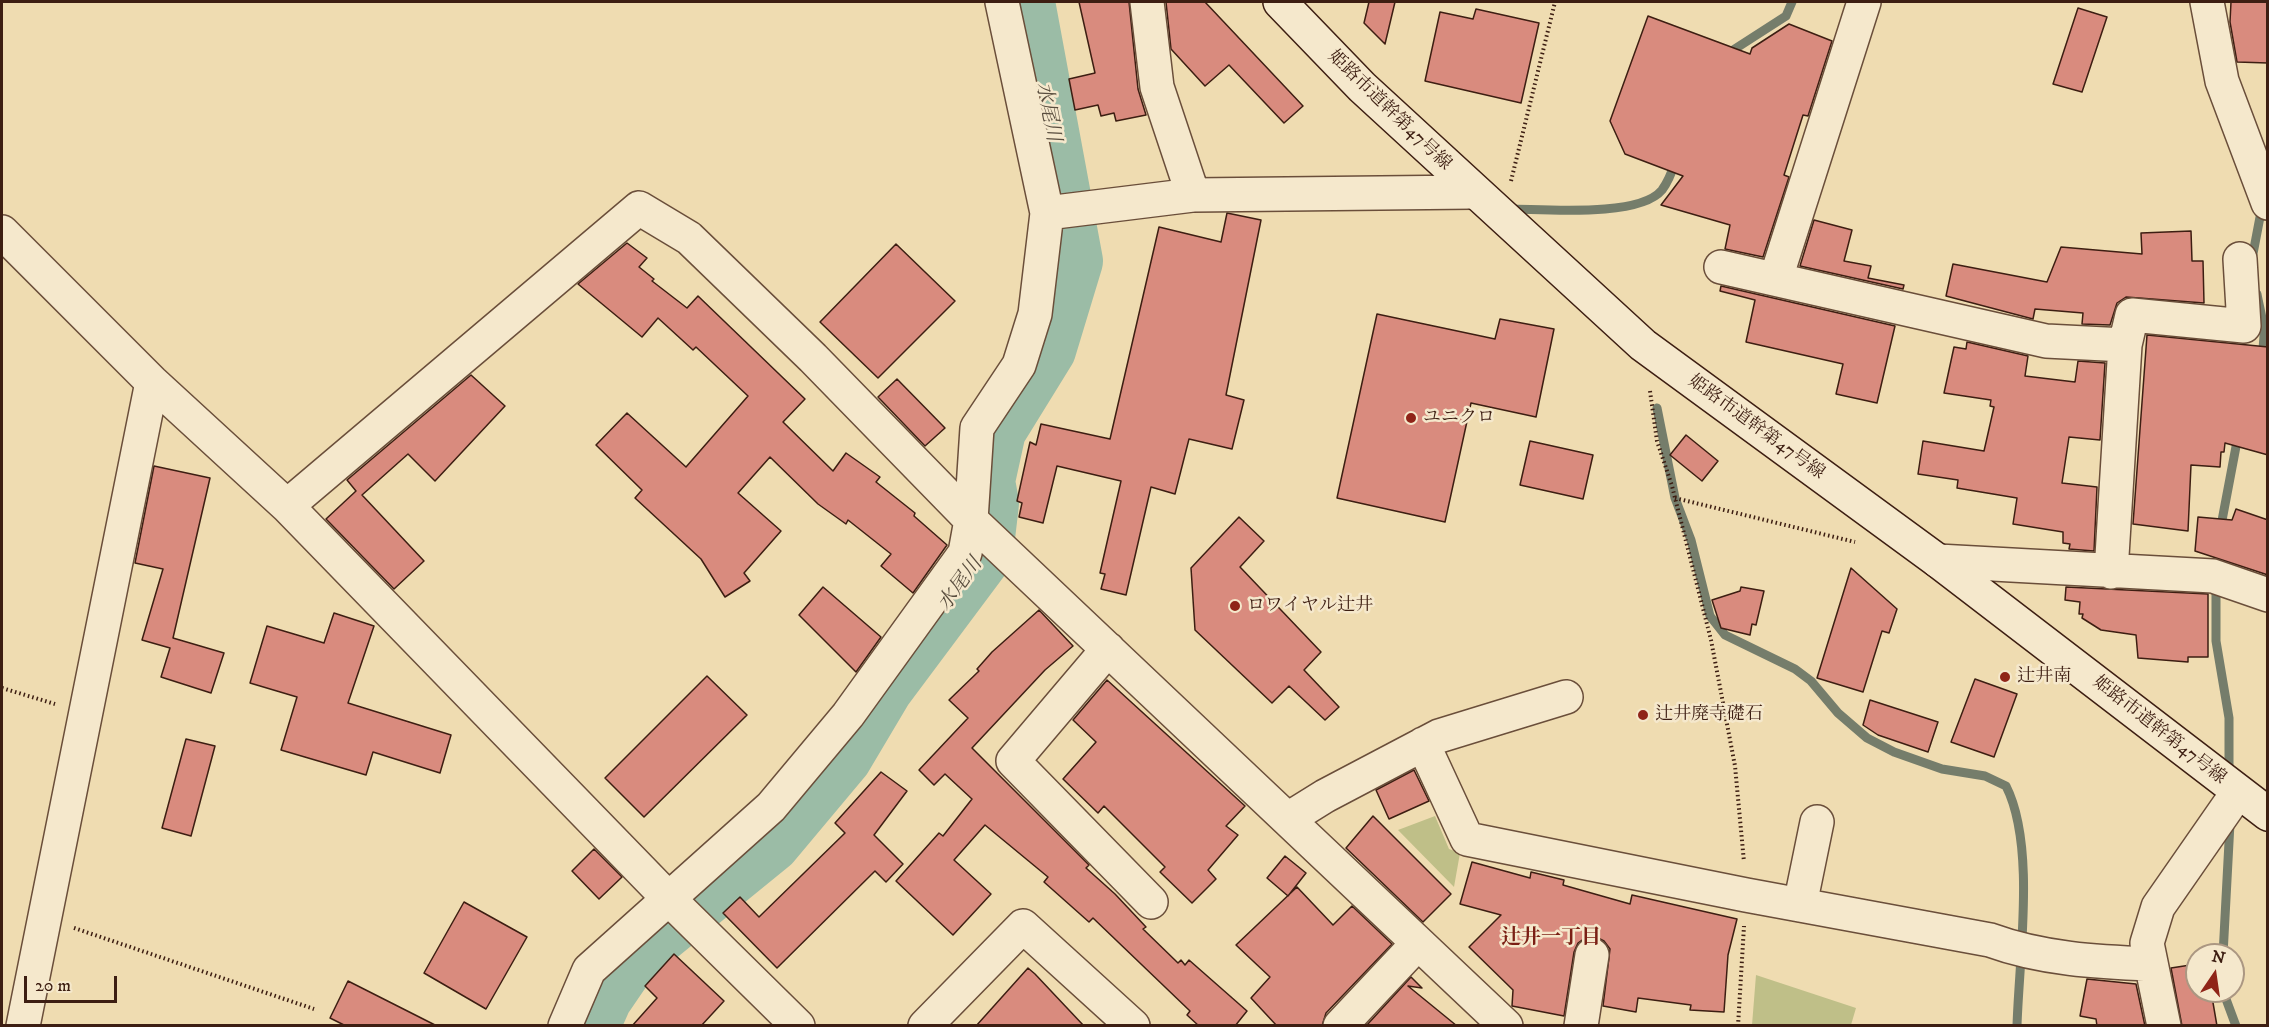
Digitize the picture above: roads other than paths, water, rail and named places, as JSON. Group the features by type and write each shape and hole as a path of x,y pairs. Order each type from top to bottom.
{"street":[{"path":"565,1026 589,970 771,807 848,715 965,553 971,520 977,428 1019,365 1035,314 1047,213 1002,2"},
{"path":"1147,2 1157,87 1193,195"},
{"name":"姫路市道幹第47号線","path":"1280,2 1362,87 1643,345 1938,561 2268,814"},
{"path":"1776,278 1863,2"},
{"path":"2207,2 2222,81 2268,203"},
{"path":"1047,213 1193,195 1474,192"},
{"path":"287,506 639,208 689,238 804,350 971,520 1505,1025 1511,1026"},
{"path":"2,232 152,382 287,506 668,898 798,1026"},
{"path":"2111,572 2125,345 2132,315 2244,326 2240,259"},
{"path":"1721,267 2046,341 2125,345"},
{"path":"23,1026 152,382"},
{"path":"1938,561 2213,576 2268,595"},
{"path":"1108,649 1014,761 1151,902"},
{"path":"1288,819 1325,796 1439,736 1566,697"},
{"path":"1424,744 1467,839 1746,895 1990,940 2020,951 2100,962 2151,964"},
{"path":"2164,1026 2147,943 2158,907 2238,792"},
{"path":"1800,905 1817,822"},
{"path":"925,1026 1023,926 1133,1026"},
{"path":"1340,1026 1418,943"},
{"path":"1581,1026 1592,955"}],"waterway":[{"name":"水尾川","path":"592,1026 604,999 632,958 772,844 844,758 885,689 985,555 991,503 987,481 998,431 1048,350 1075,261 1027,2"},
{"path":"1727,54 1786,16 1792,2"},
{"path":"1509,209 1590,210 1633,205 1650,199 1662,190 1676,160"},
{"path":"2252,259 2260,217"},
{"path":"2257,294 2264,332 2261,356"},
{"path":"1657,408 1675,498 1691,540 1710,616 1725,635 1795,669 1811,681 1838,713 1867,738 1894,752 1942,769 1985,776 2006,786 2015,810 2021,839 2023,870 2017,1026"},
{"path":"2220,531 2238,436"},
{"path":"2216,584 2216,641 2229,718 2229,776"},
{"path":"2224,943 2230,823"},
{"path":"2227,1003 2236,1026"}],"place":[{"name":"ユニクロ","path":"1411,418"},
{"name":"ロワイヤル辻井","path":"1235,606"},
{"name":"辻井南","path":"2005,677"},
{"name":"辻井廃寺礎石","path":"1643,715"}],"district":[{"name":"辻井一丁目","path":"1551,939"}]}
